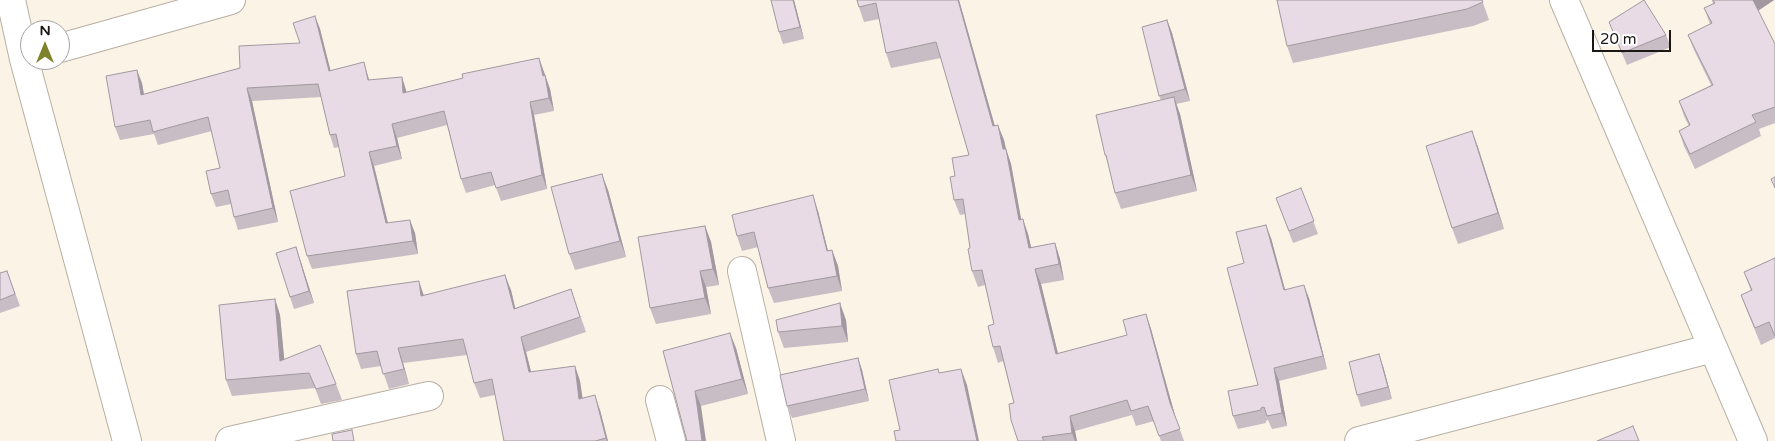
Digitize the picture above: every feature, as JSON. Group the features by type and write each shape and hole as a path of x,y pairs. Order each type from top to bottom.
{"street":[{"path":"11,0 20,33"},
{"path":"70,45 231,0"},
{"path":"1564,0 1753,441"},
{"path":"30,70 126,441"},
{"path":"742,271 781,441"},
{"path":"1359,441 1390,437 1712,348"},
{"path":"230,441 429,396"},
{"path":"660,400 671,441"}],"building":[{"path":"771,0 793,0 800,27 779,32"},
{"path":"857,0 958,0 993,126 998,125 1003,149 1006,149 1019,220 1023,219 1029,248 1055,243 1059,264 1035,269 1056,354 1127,335 1123,320 1146,314 1170,403 1180,429 1159,436 1148,406 1131,411 1127,400 1070,416 1072,433 1042,437 1044,441 1018,441 1011,420 1009,404 1014,403 1000,346 993,347 988,326 994,324 982,270 972,271 963,199 954,200 950,177 955,176 952,158 969,155 936,42 886,53 876,3 859,7"},
{"path":"1277,0 1482,0 1483,2 1467,9 1287,46"},
{"path":"1644,0 1666,35 1622,53 1609,22"},
{"path":"1713,0 1753,0 1775,44 1775,107 1752,115 1756,122 1690,154 1679,131 1690,125 1679,101 1713,85 1688,35 1712,23 1704,8 1715,3"},
{"path":"315,16 329,71 364,62 368,80 402,77 403,93 463,78 462,74 539,58 543,76 545,75 549,98 530,102 542,175 496,188 491,172 461,179 444,111 392,124 397,146 369,152 386,223 410,220 413,241 307,256 290,191 345,176 336,134 330,135 318,84 247,88 273,208 234,217 228,190 211,194 206,171 220,168 208,117 153,132 150,120 115,127 106,76 137,70 141,95 240,68 239,46 300,43 293,23"},
{"path":"1167,20 1185,89 1159,96 1142,27"},
{"path":"1174,97 1191,175 1115,193 1096,115"},
{"path":"1472,131 1498,213 1452,228 1426,146"},
{"path":"602,174 620,241 569,254 551,187"},
{"path":"1775,177 1775,188 1771,179"},
{"path":"1301,188 1314,221 1289,231 1276,198"},
{"path":"813,195 827,251 832,250 837,276 768,288 754,232 737,236 732,215"},
{"path":"1266,225 1284,290 1304,285 1323,356 1274,368 1282,413 1267,416 1264,407 1261,410 1233,416 1228,391 1258,385 1227,268 1244,263 1236,232"},
{"path":"705,226 713,269 700,271 705,298 650,308 638,237"},
{"path":"296,247 309,291 290,297 276,253"},
{"path":"1775,258 1775,336 1769,322 1755,328 1741,295 1752,290 1744,272"},
{"path":"7,271 15,294 0,300 0,273"},
{"path":"505,275 514,309 571,289 580,317 521,337 529,372 575,366 579,399 595,395 606,438 595,441 504,441 492,379 474,383 463,339 398,348 404,369 383,374 377,351 356,354 347,291 419,281 421,296"},
{"path":"275,299 280,361 320,345 336,384 316,389 309,373 226,380 219,305"},
{"path":"840,303 842,326 778,332 776,320"},
{"path":"730,333 742,379 695,391 702,441 687,441 663,351"},
{"path":"1379,354 1388,387 1357,395 1349,362"},
{"path":"858,358 865,389 787,406 780,375"},
{"path":"938,369 939,373 961,369 977,441 896,441 894,431 900,430 889,380"},
{"path":"1633,426 1639,441 1597,441"},
{"path":"352,430 354,441 333,441 332,434"}]}
